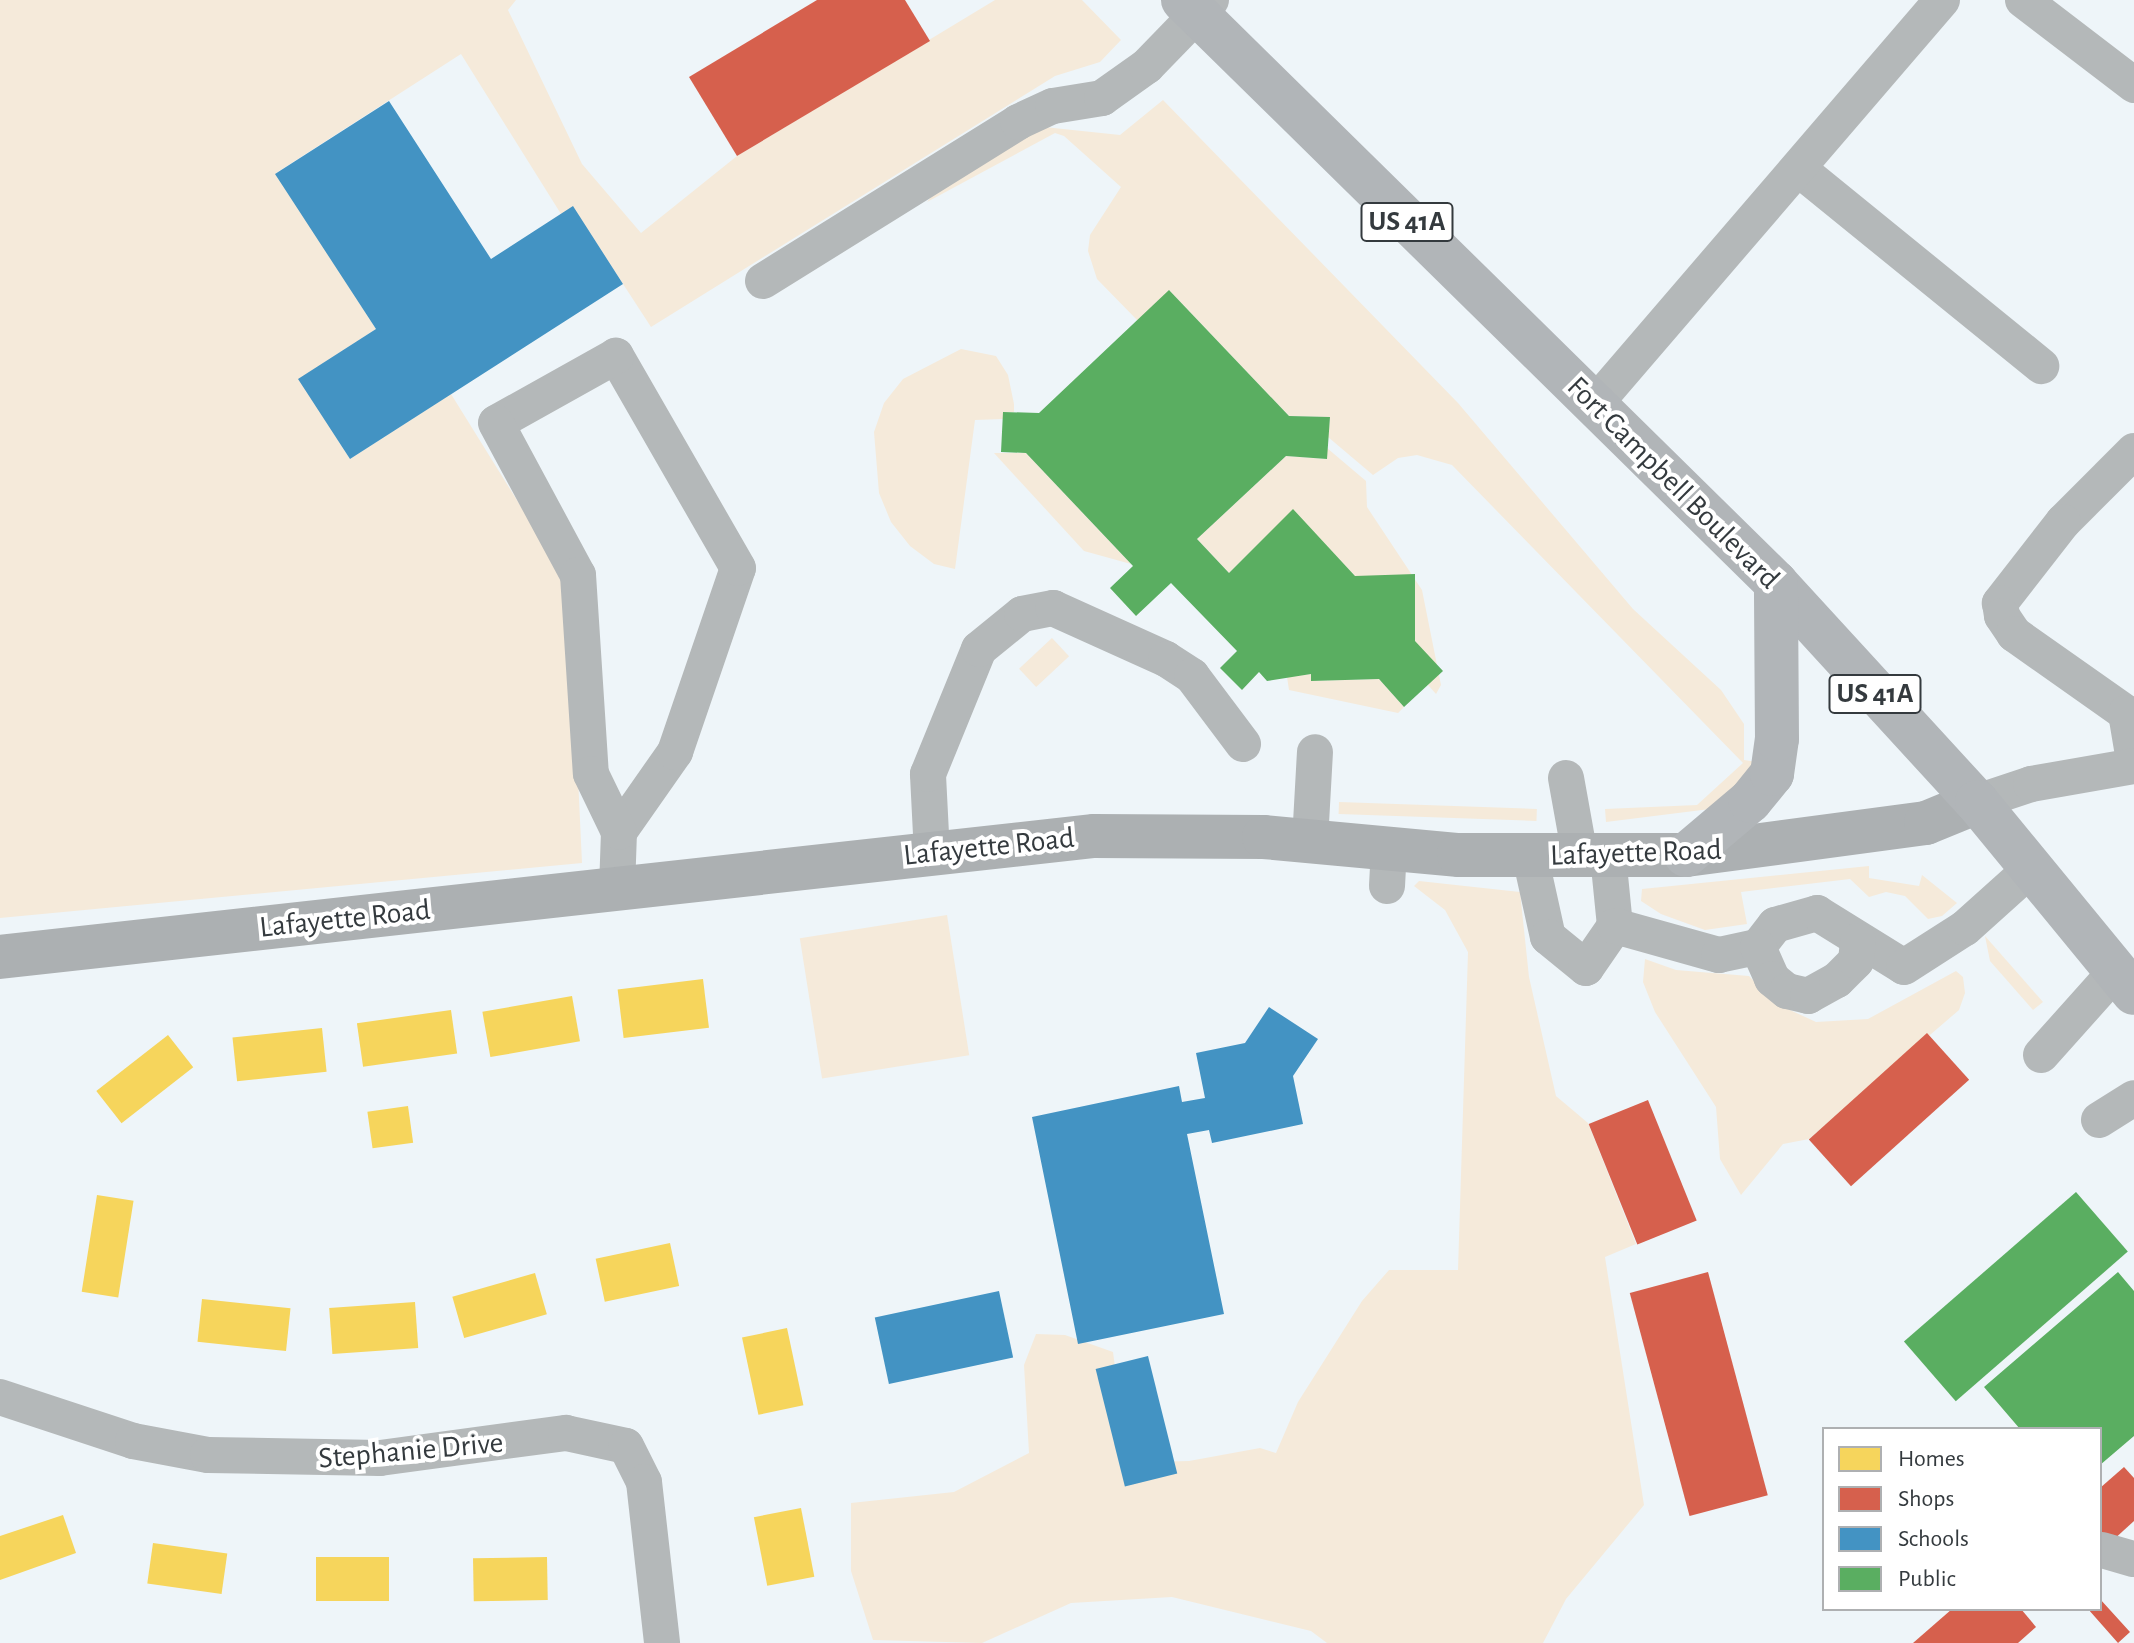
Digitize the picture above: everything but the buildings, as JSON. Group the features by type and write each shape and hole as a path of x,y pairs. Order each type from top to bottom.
{"highway":[{"name":"Fort Campbell Boulevard","path":"1197,4 1594,405 1776,583 1977,802 2125,982"},
{"path":"1686,855 1750,801 1772,774 1777,739 1776,583"}],"main road":[{"name":"Lafayette Road","path":"0,957 1094,836 1310,841 1388,868 1530,856 1686,855 1926,823 1977,802"}],"street":[{"path":"1594,405 1800,170 1942,0"},
{"path":"2023,0 2134,85"},
{"path":"763,281 1018,122 1053,106 1102,98 1147,66 1197,4"},
{"path":"1800,170 2041,366"},
{"path":"617,889 619,832 591,774 578,575 496,423 616,356 738,568 675,752 619,832"},
{"path":"1977,802 2031,784 2134,763 2126,713 2014,634 2000,603 2063,522 2134,451"},
{"path":"932,854 928,774 979,649 1022,614 1053,608 1166,659 1192,676 1243,744"},
{"path":"1310,841 1315,752"},
{"path":"1566,778 1615,926"},
{"path":"1530,856 1548,937 1586,968 1615,926"},
{"path":"1615,926 1719,955 1758,947 1775,925 1817,913 1904,967 1965,928 2033,867"},
{"path":"1758,947 1772,979 1787,991 1808,996 1837,980 1856,961 1858,941"},
{"path":"2041,1055 2125,982"},
{"path":"2099,1120 2134,1098"},
{"name":"Stephanie Drive","path":"0,1397 133,1441 208,1455 380,1458 566,1433 626,1446 644,1482 662,1643"}],"shaded area":[{"path":"0,0 516,0 508,10 582,164 641,233 737,156 995,0 1082,0 1121,40 1100,62 1055,76 651,327 573,207 561,214 461,54 276,173 376,329 299,379 350,459 451,394 569,584 582,863 0,918"},
{"path":"1163,100 1458,403 1633,609 1721,690 1744,724 1744,760 1757,762 1718,808 1606,822 1605,809 1697,805 1743,763 1452,465 1417,455 1398,458 1373,475 1328,437 1330,417 1289,416 1170,291 1138,321 1097,279 1088,251 1090,235 1121,187 1064,136 1055,133 927,202 935,192 1044,127 1120,135"},
{"path":"961,349 996,356 1008,375 1014,412 1003,412 1003,419 975,420 955,569 934,564 910,546 891,522 879,493 874,432 884,403 903,379"},
{"path":"1327,448 1366,481 1367,507 1422,590 1441,685 1436,694 1428,685 1434,673 1415,641 1412,577 1355,576 1293,510 1229,573 1197,539 1286,456 1326,459"},
{"path":"994,453 1026,453 1131,564 1084,551"},
{"path":"1052,638 1069,656 1036,687 1019,669"},
{"path":"1311,674 1312,681 1379,679 1404,707 1398,713 1289,690 1287,677"},
{"path":"1339,802 1537,809 1536,821 1339,814"},
{"path":"1869,866 1869,878 1919,886 1922,875 1957,903 1942,916 1928,919 1905,896 1886,892 1869,897 1850,879 1741,892 1747,924 1705,930 1661,914 1641,901 1642,889"},
{"path":"1419,881 1520,892 1529,977 1556,1096 1588,1123 1636,1244 1605,1257 1644,1505 1566,1599 1543,1643 1327,1643 1311,1631 1172,1597 1071,1603 982,1643 873,1640 851,1571 851,1503 954,1492 1029,1453 1024,1365 1036,1334 1065,1335 1113,1352 1121,1412 1151,1462 1189,1461 1260,1448 1276,1453 1298,1402 1362,1301 1389,1270 1458,1270 1468,952 1445,910 1414,886"},
{"path":"947,915 969,1055 822,1079 800,938"},
{"path":"1985,936 2043,1002 2033,1010 1990,961"},
{"path":"1645,959 1676,970 1749,976 1775,1003 1816,1022 1868,1019 1956,971 1963,977 1965,993 1959,1010 1809,1139 1783,1144 1741,1195 1720,1159 1716,1107 1655,1012 1643,982"}]}
